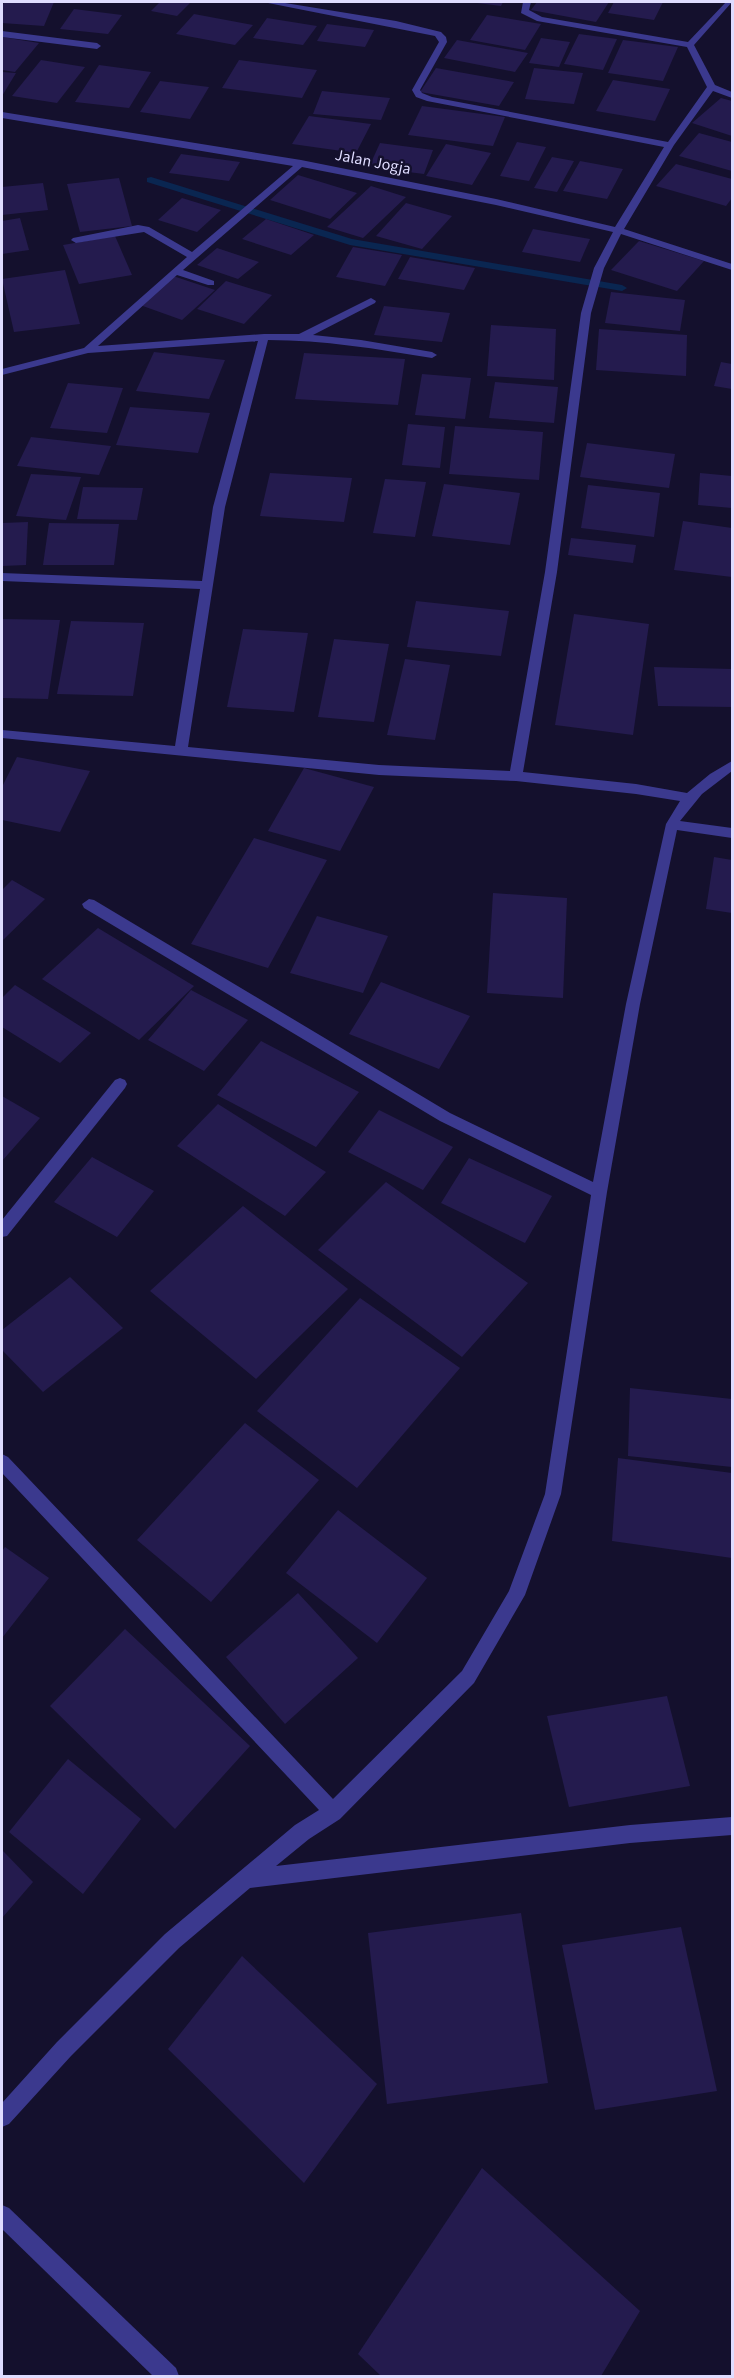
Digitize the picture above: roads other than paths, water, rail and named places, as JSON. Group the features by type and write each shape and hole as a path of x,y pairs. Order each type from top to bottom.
{"street":[{"path":"267,2 396,24 438,34 442,37 443,42 416,90 430,99 670,145"},
{"path":"527,2 524,11 540,19 690,45"},
{"path":"690,45 730,2"},
{"path":"2,34 97,46"},
{"path":"690,45 711,87 732,95"},
{"path":"516,776 551,572 586,313 599,268 619,229 670,145 711,87"},
{"name":"Jalan Jogja","path":"2,115 301,164 619,229 681,247 732,267"},
{"path":"88,350 126,312 255,207 301,164"},
{"path":"76,240 138,228 146,230 194,257"},
{"path":"176,271 211,283"},
{"path":"301,337 371,301"},
{"path":"181,750 219,507 264,337"},
{"path":"2,372 88,350 264,337 301,337 361,343 432,355"},
{"path":"2,577 207,585"},
{"path":"2,734 379,770 516,776 626,788 689,798"},
{"path":"2,2117 64,2049 164,1949 244,1879 302,1832 333,1812 468,1677 516,1595 553,1494 599,1192 633,1004 672,824 678,811 689,798 732,765"},
{"path":"672,824 732,833"},
{"path":"89,904 445,1117 599,1192"},
{"path":"2,1231 120,1084"},
{"path":"2,1462 333,1812"},
{"path":"244,1879 630,1834 732,1826"},
{"path":"2,2215 168,2376"}],"waterway":[{"path":"151,180 350,242 622,288"}]}
